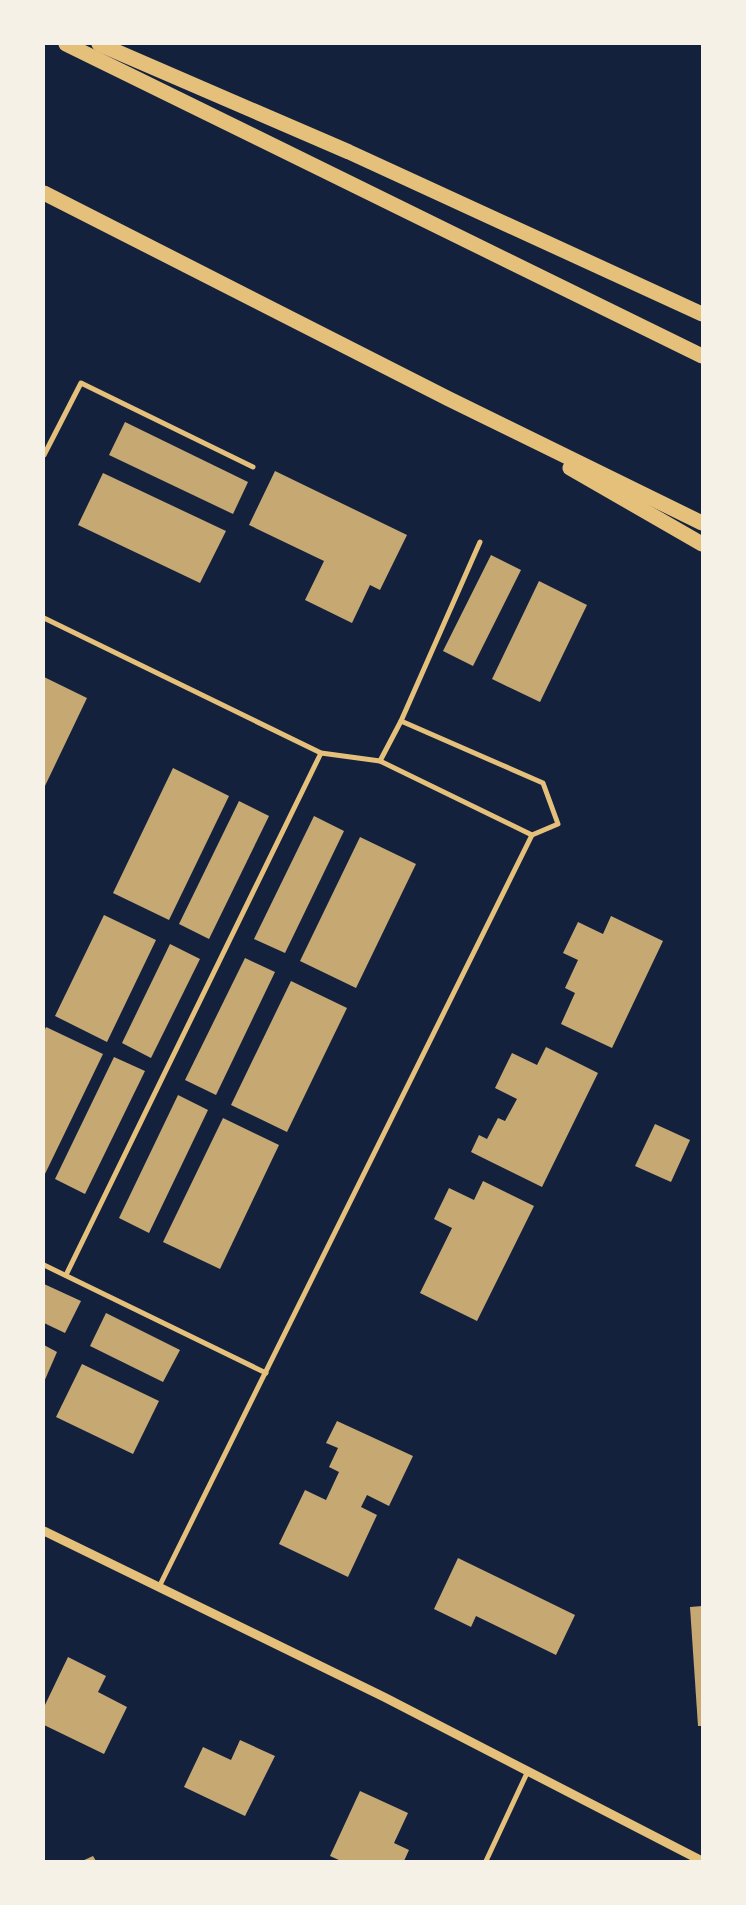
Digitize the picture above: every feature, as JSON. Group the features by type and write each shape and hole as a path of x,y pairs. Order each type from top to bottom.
{"highway":[{"path":"66,44 702,356"},
{"path":"99,44 349,152 702,314"},
{"path":"44,193 449,399 702,523"},
{"path":"449,399 702,544"}],"street":[{"path":"44,455 81,383 253,467"},
{"path":"380,761 401,721 480,542"},
{"path":"44,618 321,753 380,761 532,835"},
{"path":"159,1587 532,835 558,824 543,783 401,721"},
{"path":"66,1275 321,753"},
{"path":"44,1265 266,1373"},
{"path":"44,1531 384,1697 702,1861"},
{"path":"486,1861 528,1771"}],"building":[{"path":"125,422 248,482 233,514 109,455"},
{"path":"275,471 407,535 380,590 370,585 352,623 305,600 324,561 249,525"},
{"path":"103,473 226,531 200,583 78,525"},
{"path":"491,555 521,570 473,666 443,651"},
{"path":"539,581 587,605 540,702 492,679"},
{"path":"44,677 87,698 44,788"},
{"path":"173,768 229,796 169,920 113,893"},
{"path":"239,801 269,816 209,939 179,924"},
{"path":"314,816 344,831 285,953 254,939"},
{"path":"360,837 416,864 356,988 300,961"},
{"path":"104,915 156,940 107,1042 55,1016"},
{"path":"611,916 663,941 612,1048 561,1024 575,993 565,988 578,960 563,953 578,922 603,934"},
{"path":"170,944 200,959 151,1058 122,1043"},
{"path":"245,958 275,972 216,1095 185,1080"},
{"path":"291,981 347,1008 287,1132 231,1105"},
{"path":"46,1027 103,1054 44,1176 44,1032"},
{"path":"546,1047 598,1073 542,1187 471,1152 479,1135 487,1139 498,1118 505,1121 517,1099 495,1088 512,1053 537,1065"},
{"path":"114,1057 145,1071 85,1194 55,1179"},
{"path":"178,1095 208,1110 149,1233 119,1218"},
{"path":"223,1118 279,1145 220,1269 163,1242"},
{"path":"655,1124 690,1140 671,1182 635,1166"},
{"path":"483,1181 534,1206 477,1321 420,1293 452,1228 434,1219 449,1188 474,1200"},
{"path":"44,1284 81,1301 65,1333 44,1323"},
{"path":"106,1313 180,1350 163,1382 90,1346"},
{"path":"44,1345 57,1352 44,1382"},
{"path":"82,1364 159,1401 133,1454 56,1417"},
{"path":"337,1421 413,1456 389,1506 367,1495 361,1507 377,1515 348,1577 279,1544 305,1490 326,1500 339,1472 329,1467 338,1448 326,1443"},
{"path":"458,1558 575,1615 556,1655 476,1616 471,1627 434,1609"},
{"path":"702,1606 702,1726 698,1726 690,1607"},
{"path":"68,1657 106,1676 98,1692 127,1707 104,1754 44,1725 44,1707"},
{"path":"240,1740 275,1756 245,1816 184,1787 203,1747 231,1760"},
{"path":"360,1791 408,1813 394,1843 409,1850 404,1861 341,1861 330,1856"},
{"path":"93,1856 96,1861 82,1861"}]}
